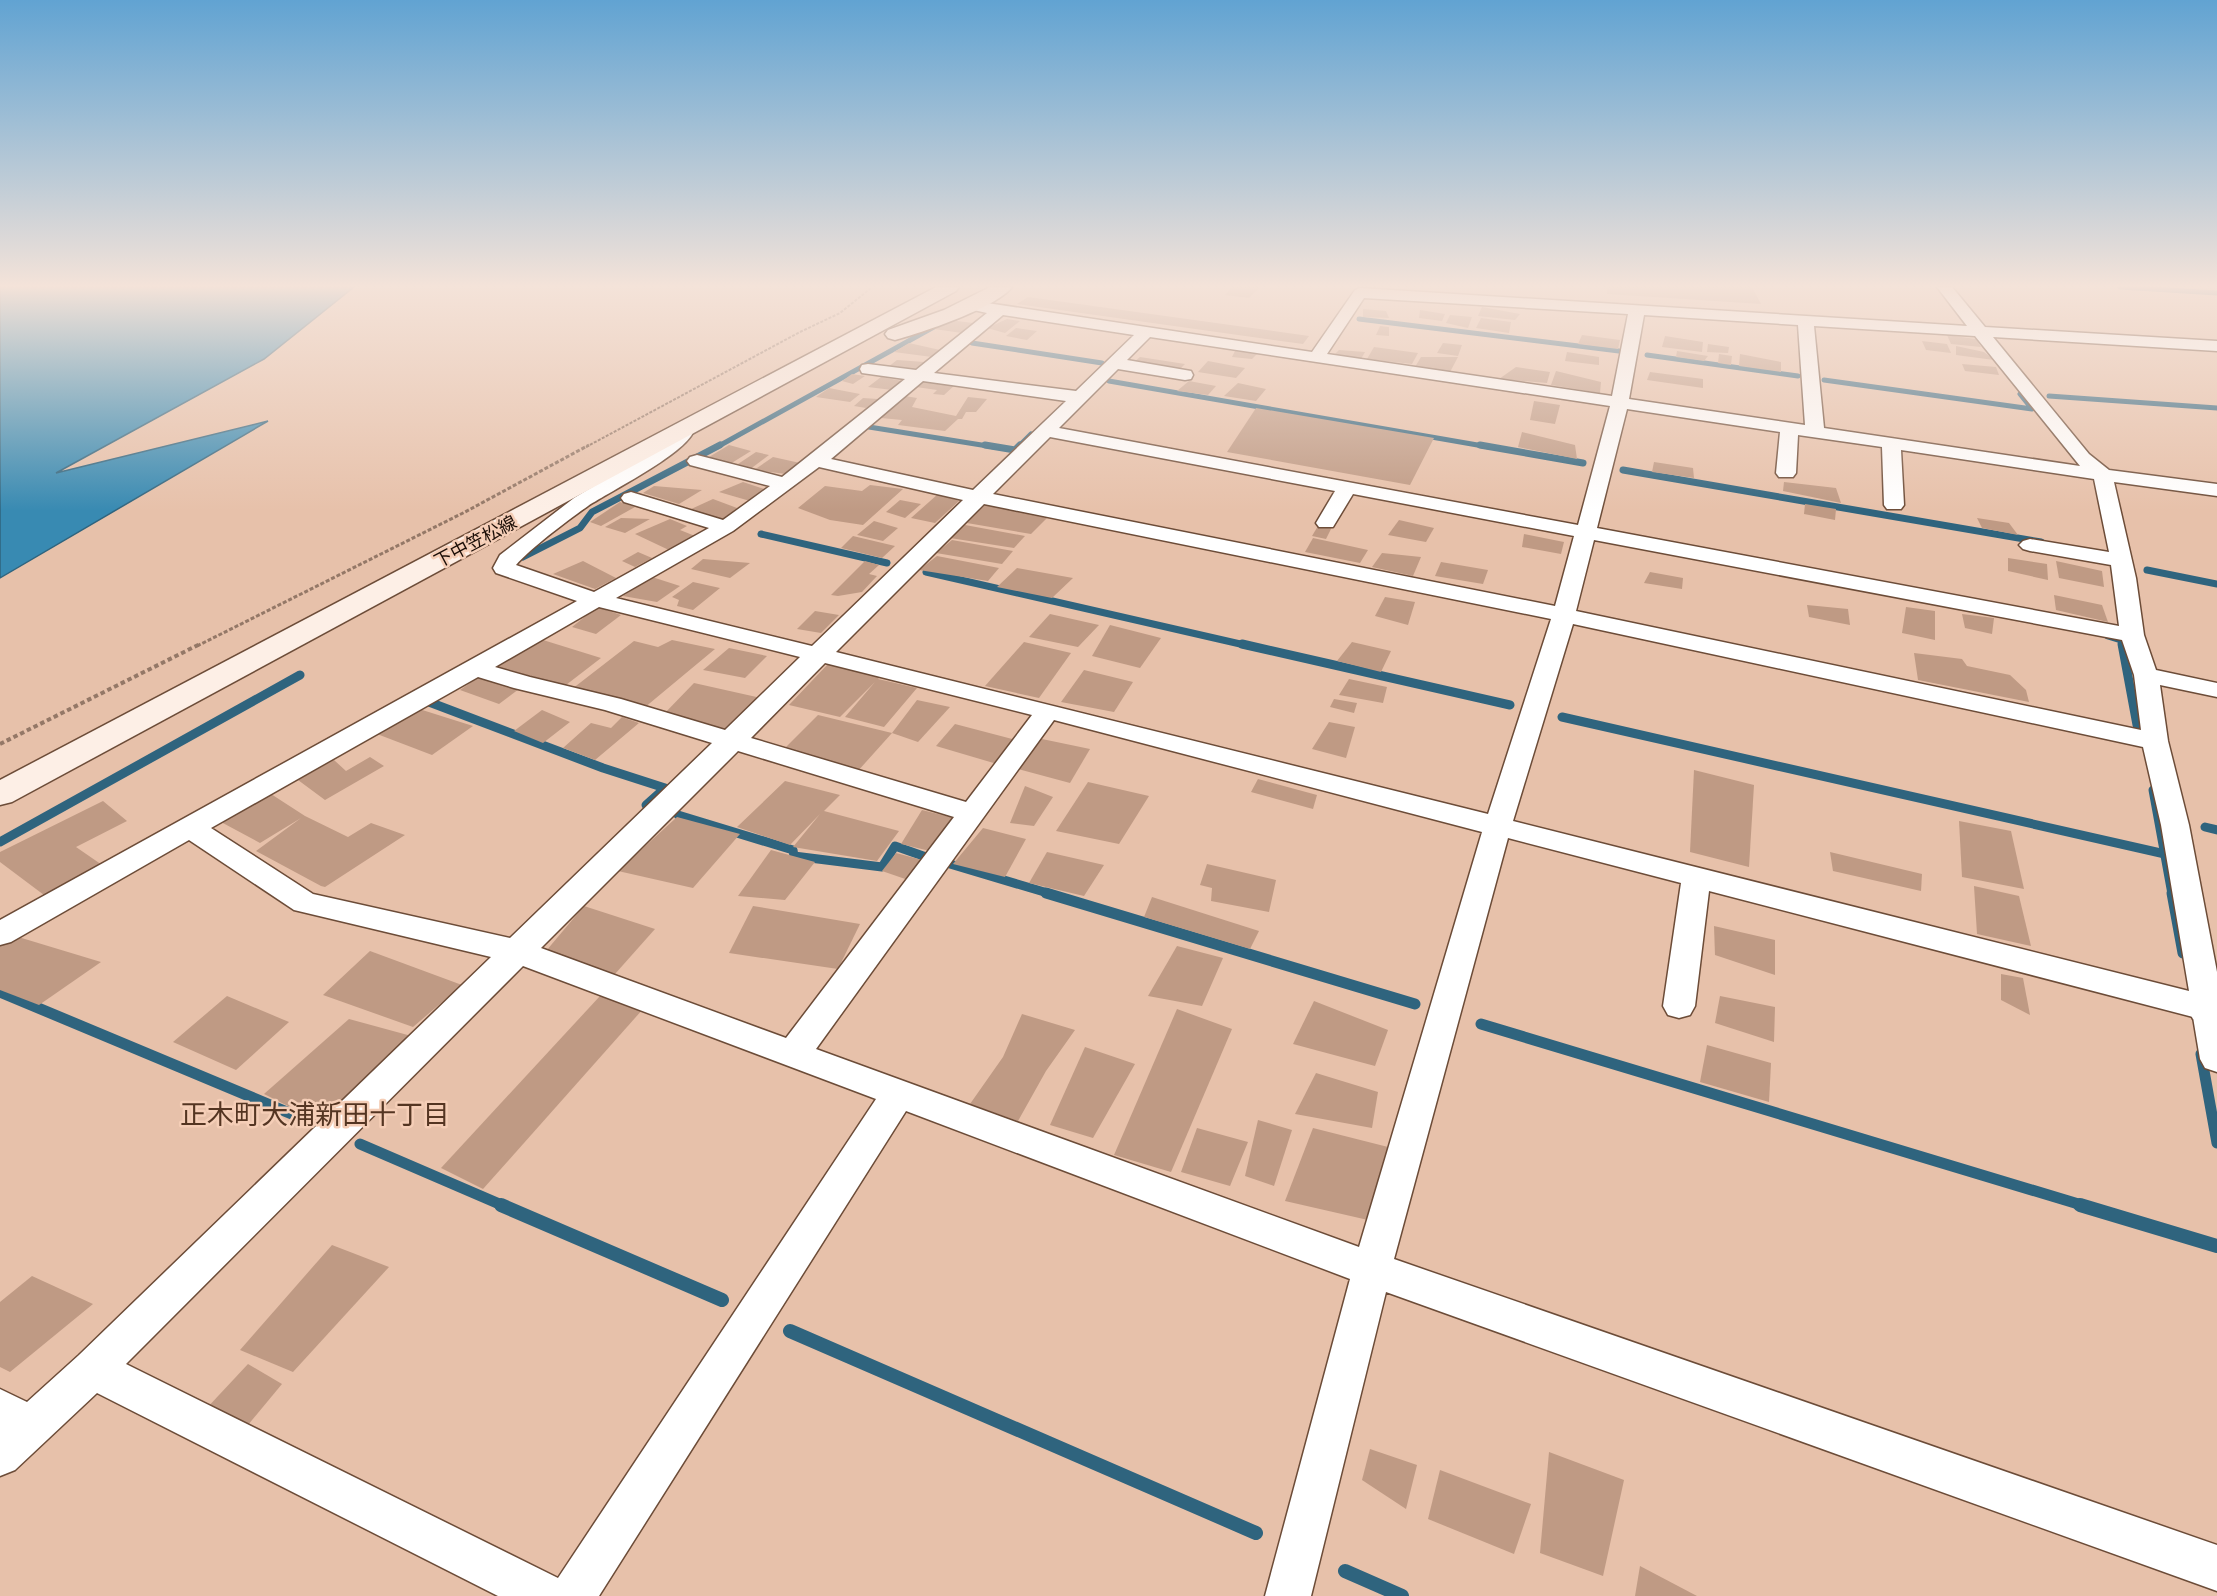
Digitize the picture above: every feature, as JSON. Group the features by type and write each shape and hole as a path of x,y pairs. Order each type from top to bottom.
{"main road":[{"name":"下中笠松線","path":"0,794 809,361"},
{"path":"780,377 806,372 828,361"}],"street":[{"path":"0,934 726,527 787,484 938,361"},
{"path":"1347,361 2103,475 2217,490"},
{"path":"1288,1596 1372,1269 1498,825 1564,615 1620,402 1627,361"},
{"path":"1809,361 1815,432"},
{"path":"2003,361 2082,458 2103,475 2121,560 2132,634 2146,675 2155,741 2175,825 2212,1010 2217,1059"},
{"path":"0,1455 15,1418 93,1369 818,653 1047,431 1113,363 1185,375"},
{"path":"868,369 1079,397"},
{"path":"1786,473 1789,428"},
{"path":"685,429 684,436 643,465 580,502 508,560 504,568 596,600 818,653 1498,825 2212,1010"},
{"path":"1047,431 2132,634"},
{"path":"1891,443 1894,505"},
{"path":"697,461 787,484"},
{"path":"816,461 978,497 1564,615 2155,741"},
{"path":"1326,523 1347,487"},
{"path":"632,498 726,527"},
{"path":"2030,545 2121,560"},
{"path":"475,668 523,683 612,704 972,813"},
{"path":"2146,675 2217,690"},
{"path":"793,1054 1048,711"},
{"path":"189,827 304,903 515,951 1372,1269 2217,1568"},
{"path":"1679,1006 1696,876"},
{"path":"573,1596 899,1094"},
{"path":"93,1369 546,1596"}],"path":[{"path":"0,744 465,512 745,361"}],"water":[{"path":"0,361 259,361 56,473 268,421 0,578"}],"building":[{"path":"895,361 924,362 913,370 888,367"},
{"path":"1169,361 1185,364 1179,370 1134,362"},
{"path":"1208,361 1245,368 1236,378 1198,372"},
{"path":"1389,361 1413,361 1412,364"},
{"path":"1418,361 1456,361 1450,372 1415,367"},
{"path":"1569,361 1599,361 1599,365"},
{"path":"1718,361 1731,361 1731,365"},
{"path":"1739,361 1778,361 1781,362 1781,372 1739,366"},
{"path":"1962,364 1996,367 1999,375 1965,371"},
{"path":"1516,367 1550,372 1547,383 1499,379"},
{"path":"1556,371 1601,382 1600,393 1551,385"},
{"path":"1650,372 1703,379 1703,388 1647,380"},
{"path":"852,374 865,376 853,384 842,381"},
{"path":"881,377 903,381 892,390 868,387"},
{"path":"924,379 956,384 944,395 933,394 937,390 916,387"},
{"path":"1189,381 1216,386 1208,395 1177,391"},
{"path":"1238,383 1266,389 1256,401 1224,396"},
{"path":"829,388 860,394 850,402 816,397"},
{"path":"905,396 917,398 912,407 956,416 968,397 987,399 976,412 966,412 962,419 958,419 945,431 898,425 902,420 881,418"},
{"path":"863,398 878,399 866,408 854,406"},
{"path":"1534,401 1560,405 1555,424 1530,420"},
{"path":"1256,408 1434,438 1410,485 1227,452"},
{"path":"1522,432 1575,445 1577,459 1518,447"},
{"path":"729,445 751,451 730,464 709,457"},
{"path":"756,452 769,455 749,470 738,464"},
{"path":"773,457 800,463 786,474 754,470"},
{"path":"1654,462 1693,468 1694,478 1652,472"},
{"path":"743,482 767,490 750,501 719,492"},
{"path":"1784,482 1836,488 1841,503 1783,491"},
{"path":"870,485 903,489 863,525 830,520 798,508 825,486 862,491"},
{"path":"654,486 702,490 679,504 643,493"},
{"path":"938,494 959,501 935,523 911,518"},
{"path":"713,499 737,508 721,520 689,510"},
{"path":"900,500 921,504 905,518 886,512"},
{"path":"620,502 635,507 601,526 590,522"},
{"path":"1805,504 1836,509 1835,520 1804,514"},
{"path":"985,505 1047,518 1031,534 967,523"},
{"path":"621,518 650,519 625,533 605,527"},
{"path":"1977,518 2009,523 2018,535 1982,528"},
{"path":"670,519 687,526 680,530 700,538 671,551 635,534"},
{"path":"1399,520 1434,528 1426,542 1388,535"},
{"path":"874,521 898,528 883,541 857,535"},
{"path":"965,525 1025,536 1014,548 950,538"},
{"path":"1318,526 1332,527 1326,539 1312,536"},
{"path":"1524,534 1564,542 1561,554 1522,547"},
{"path":"853,536 895,546 882,558 841,548"},
{"path":"1313,538 1368,550 1360,563 1305,552"},
{"path":"952,540 1013,551 1002,564 936,553"},
{"path":"638,552 652,558 635,567 622,561"},
{"path":"1382,553 1421,557 1413,576 1372,567"},
{"path":"937,556 999,568 988,581 919,570"},
{"path":"2008,558 2047,564 2048,580 2008,571"},
{"path":"703,559 750,563 730,578 691,569"},
{"path":"583,561 616,578 595,589 553,574"},
{"path":"865,561 879,565 869,574 877,576 862,592 831,595"},
{"path":"2056,561 2102,571 2104,587 2059,578"},
{"path":"1441,562 1488,570 1483,584 1435,576"},
{"path":"1017,568 1073,578 1052,598 997,587"},
{"path":"1650,572 1683,578 1682,589 1644,583"},
{"path":"652,577 680,586 657,602 623,596"},
{"path":"693,582 720,588 693,610 677,606 679,600 672,597"},
{"path":"2054,595 2102,605 2108,622 2056,610"},
{"path":"1385,597 1415,602 1408,625 1375,616"},
{"path":"1807,605 1848,609 1850,625 1809,617"},
{"path":"597,607 621,615 596,634 572,627"},
{"path":"1906,607 1935,611 1935,640 1902,633"},
{"path":"815,611 839,615 821,633 797,629"},
{"path":"1050,614 1099,625 1078,647 1029,637"},
{"path":"1962,614 1994,618 1992,634 1965,628"},
{"path":"1110,625 1161,638 1140,668 1092,656"},
{"path":"543,640 601,658 566,685 496,667"},
{"path":"672,640 715,649 644,708 572,689 634,641 658,647"},
{"path":"1024,642 1071,653 1039,698 985,686"},
{"path":"1352,642 1391,651 1381,672 1337,661"},
{"path":"729,648 767,656 745,678 703,670"},
{"path":"1914,653 1962,659 1967,666 2010,675 2026,690 2029,702 1918,680"},
{"path":"828,664 881,676 878,679 917,688 884,727 845,717 875,682 840,717 789,705"},
{"path":"1084,670 1133,682 1114,712 1061,702"},
{"path":"483,674 523,686 499,704 460,690"},
{"path":"1349,679 1387,687 1383,703 1339,695"},
{"path":"694,683 761,698 724,733 662,716"},
{"path":"1334,699 1357,703 1354,713 1330,707"},
{"path":"917,700 950,707 918,742 892,733"},
{"path":"416,708 473,726 432,755 377,734"},
{"path":"542,710 570,722 543,743 514,731"},
{"path":"818,715 892,733 857,772 782,751"},
{"path":"622,717 639,723 595,760 563,748 591,723 611,728"},
{"path":"1329,722 1355,727 1346,758 1312,749"},
{"path":"955,724 1016,740 997,764 936,746"},
{"path":"1042,739 1090,749 1070,783 1018,769"},
{"path":"370,757 384,766 325,800 298,780 334,760 346,771"},
{"path":"1694,770 1754,785 1749,867 1690,852"},
{"path":"1258,779 1317,795 1313,809 1251,792"},
{"path":"785,781 840,795 824,811 899,831 877,861 793,847 820,814 790,845 737,827"},
{"path":"1088,782 1149,796 1119,844 1056,831"},
{"path":"1025,786 1053,797 1034,826 1010,823"},
{"path":"271,794 305,816 348,837 371,823 405,835 325,887 321,886 256,851 301,818 260,843 221,822"},
{"path":"103,801 127,821 76,847 105,867 48,898 0,862 0,852"},
{"path":"922,810 958,819 934,852 901,844"},
{"path":"677,817 740,834 693,888 618,871"},
{"path":"1959,821 2011,831 2024,889 1962,877"},
{"path":"983,828 1026,839 1005,877 953,864"},
{"path":"771,850 815,862 785,900 738,896"},
{"path":"1047,852 1104,865 1084,896 1029,883"},
{"path":"1830,852 1922,874 1921,891 1833,871"},
{"path":"896,853 926,861 914,882 882,871"},
{"path":"1207,864 1276,880 1269,912 1211,901 1212,888 1200,885"},
{"path":"1974,886 2019,896 2031,946 1977,934"},
{"path":"1152,897 1259,931 1250,949 1144,917"},
{"path":"584,906 655,929 615,974 546,951"},
{"path":"753,906 860,924 838,969 729,953"},
{"path":"1714,926 1775,940 1775,975 1715,955"},
{"path":"15,936 101,962 39,1005 0,990 0,945"},
{"path":"1177,946 1223,958 1202,1006 1148,996"},
{"path":"370,951 462,985 413,1027 323,995"},
{"path":"2001,974 2023,978 2030,1015 2001,1000"},
{"path":"227,996 289,1022 236,1070 173,1042"},
{"path":"600,996 643,1009 483,1189 441,1168"},
{"path":"1720,996 1775,1007 1774,1042 1715,1023"},
{"path":"1314,1001 1388,1030 1375,1066 1293,1044"},
{"path":"1177,1009 1232,1029 1171,1172 1114,1155"},
{"path":"1022,1014 1075,1030 1046,1071 1018,1121 970,1104 1003,1057"},
{"path":"349,1019 415,1037 320,1122 264,1094"},
{"path":"1707,1045 1771,1063 1769,1102 1700,1082"},
{"path":"1085,1047 1135,1064 1093,1138 1050,1125"},
{"path":"1316,1073 1378,1092 1372,1128 1295,1114"},
{"path":"1258,1120 1292,1130 1274,1186 1245,1176"},
{"path":"1197,1128 1248,1142 1230,1186 1181,1172"},
{"path":"1313,1128 1392,1148 1368,1220 1285,1201"},
{"path":"332,1245 389,1267 293,1372 240,1350"},
{"path":"32,1276 93,1304 10,1372 0,1367 0,1302"},
{"path":"248,1364 282,1384 243,1431 205,1410"},
{"path":"1370,1449 1417,1465 1406,1509 1362,1480"},
{"path":"1549,1452 1624,1480 1603,1576 1540,1553"},
{"path":"1440,1470 1531,1504 1514,1554 1428,1519"},
{"path":"1640,1566 1697,1596 1635,1596"}],"waterway":[{"path":"717,447 871,361"},
{"path":"1092,361 1102,363"},
{"path":"1694,361 1798,376"},
{"path":"1824,380 2032,409 2020,394 2025,395"},
{"path":"1109,381 1489,447"},
{"path":"2049,396 2217,408"},
{"path":"869,427 994,447"},
{"path":"985,445 1015,450 1031,434"},
{"path":"523,557 580,528 592,512 720,445"},
{"path":"1480,445 1583,463"},
{"path":"1623,470 2041,542"},
{"path":"761,534 887,563"},
{"path":"2147,570 2217,584"},
{"path":"926,572 1249,646"},
{"path":"2108,636 2121,640 2122,646"},
{"path":"1242,644 1510,705"},
{"path":"2122,644 2137,725"},
{"path":"0,842 300,675"},
{"path":"429,702 603,768 665,788 646,805"},
{"path":"1562,717 2165,854"},
{"path":"2153,790 2165,854"},
{"path":"678,815 793,850 794,856 882,867 895,846 926,857"},
{"path":"2205,827 2217,830"},
{"path":"2165,854 2172,894"},
{"path":"950,864 1051,894"},
{"path":"1046,893 1415,1004"},
{"path":"2172,893 2183,953"},
{"path":"0,992 306,1120"},
{"path":"1481,1024 2085,1206"},
{"path":"2201,1054 2217,1143"},
{"path":"360,1144 504,1206"},
{"path":"501,1205 722,1300"},
{"path":"2080,1205 2217,1246"},
{"path":"790,1331 1256,1533"},
{"path":"1345,1571 1402,1596"}],"district":[{"name":"正木町大浦新田十丁目","path":"315,1113"}]}
